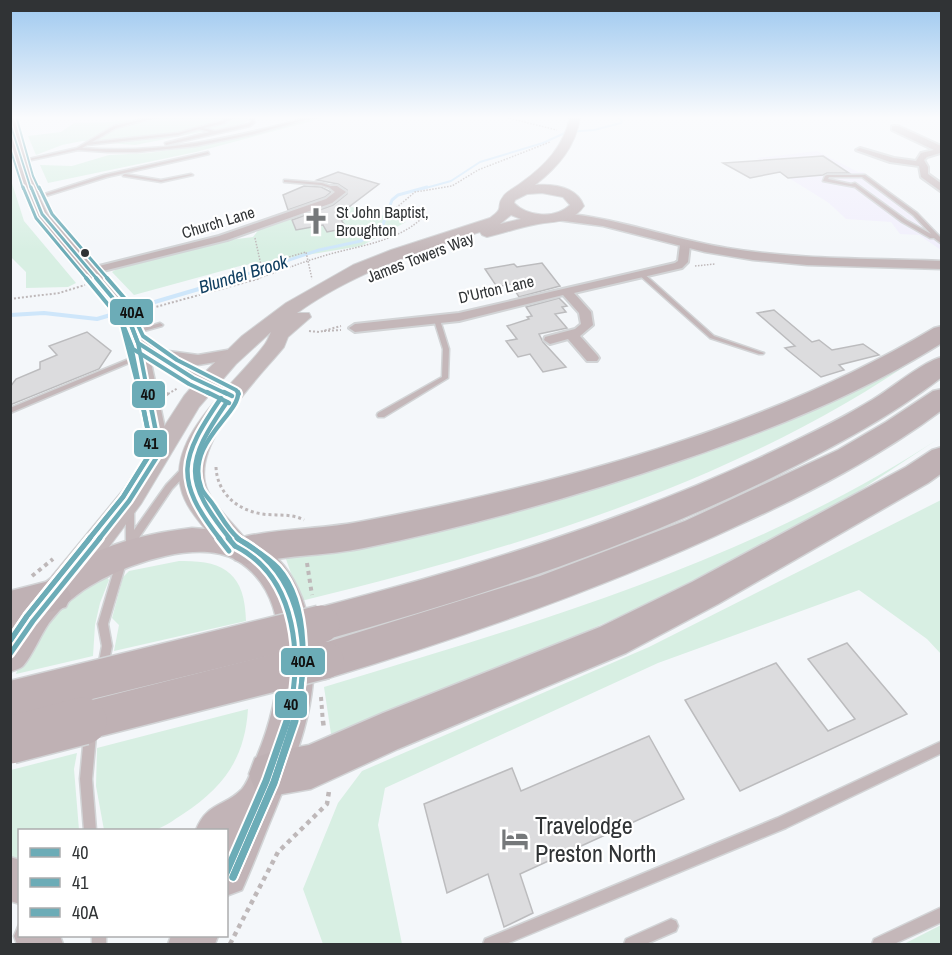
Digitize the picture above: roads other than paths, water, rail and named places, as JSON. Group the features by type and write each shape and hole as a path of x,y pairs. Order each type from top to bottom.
{"highway":[{"path":"10,655 56,593 85,572 127,549 183,541 210,542 241,548 338,539 439,519 583,482 819,398 909,354 942,333"},
{"path":"10,740 320,644 490,577 687,506 801,451 852,423 902,394 942,365"},
{"path":"10,700 471,617 564,585 707,526 818,475 880,439 942,397"},
{"path":"564,585 660,566 840,482 942,420"},
{"path":"219,829 264,789 383,734 613,640 705,593 877,498 942,458"},
{"path":"228,870 264,789 291,710 297,679 296,646 286,599 276,577 266,564 241,548"},
{"path":"10,608 56,593"}],"main road":[{"name":"James Towers Way","path":"56,593 129,501 174,426 206,384 233,354 292,306 343,276 389,256 495,221 504,215 512,200 550,162"},
{"path":"560,192 542,189 512,200 523,215 553,218 574,210 576,202 552,184 551,178 564,162"},
{"name":"James Towers Way","path":"203,464 206,432 232,396 277,343 279,335 334,295 374,273 417,255 513,225 553,218"},
{"path":"203,464 193,488 212,517 241,548"}],"street":[{"path":"19,162 34,198 54,230 129,312 140,345 160,452"},
{"path":"904,162 924,166 924,175 942,189"},
{"name":"Church Lane","path":"91,271 242,232 329,201 341,192 334,188"},
{"path":"576,202 615,224"},
{"path":"553,218 615,224 685,245 787,260 942,266"},
{"name":"D'Urton Lane","path":"355,328 437,320 493,310 640,273 678,266 683,262 685,245"},
{"path":"550,340 572,335 584,328 587,316 566,291"},
{"path":"572,335 592,358"},
{"path":"140,345 190,360 233,354"},
{"path":"140,345 186,374 232,396"}],"lane":[{"path":"34,198 115,174 170,162"},
{"path":"115,174 161,181 191,175"},
{"path":"846,175 855,186 904,221 941,242"},
{"path":"855,186 825,180 827,176 863,176 877,184 915,214 941,242"},
{"path":"286,180 322,184 334,188"},
{"path":"640,273 712,337 761,353"},
{"path":"381,415 445,378 446,349 437,320"},
{"path":"10,411 140,345 160,325"},
{"path":"127,549 169,487 203,464"},
{"path":"98,692 107,646 103,624 131,530 129,501"},
{"path":"90,829 86,779 87,750 96,704"},
{"path":"490,945 781,823 942,747"},
{"path":"879,945 942,914"},
{"path":"631,945 671,926"}],"waterway":[{"path":"422,189 451,181 481,162"},
{"name":"Blundel Brook","path":"232,279 319,250 361,241 382,227 392,200 398,195 427,187"},
{"name":"Blundel Brook","path":"10,315 44,313 97,319 236,278"}],"place":[{"name":"St John Baptist, Broughton","path":"316,221"},
{"name":"Travelodge Preston North","path":"515,839"}]}
